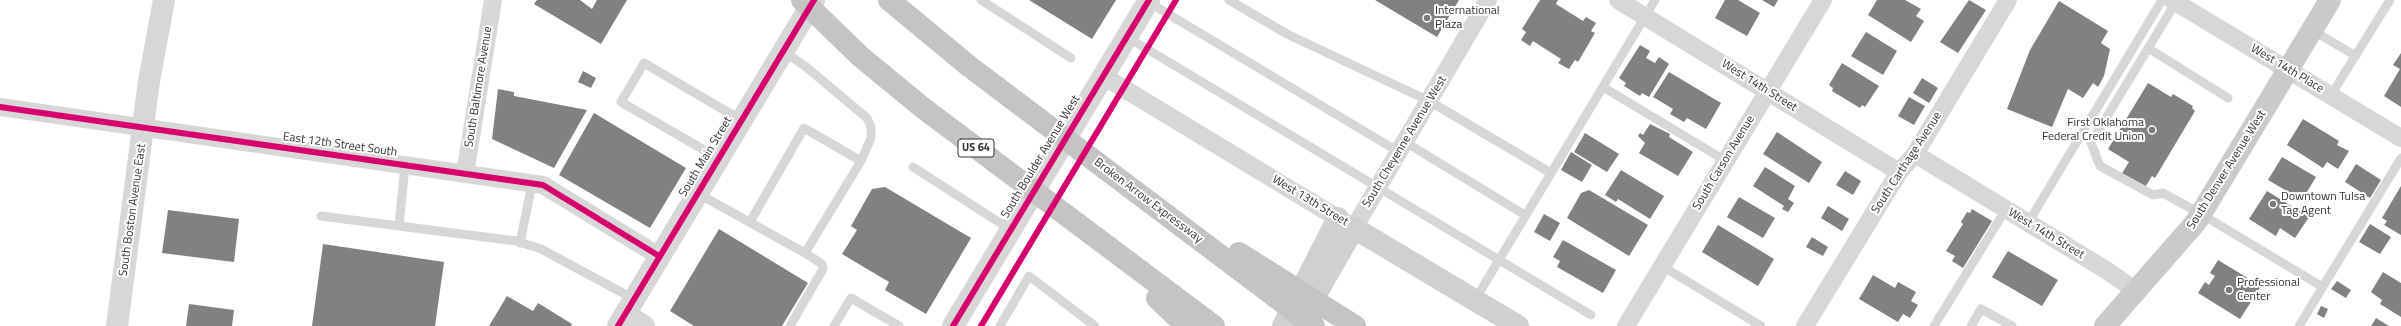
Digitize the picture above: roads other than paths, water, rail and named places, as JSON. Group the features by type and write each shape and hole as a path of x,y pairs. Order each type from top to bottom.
{"highway":[{"name":"US 64","path":"802,0 861,57 923,108 1214,326"},
{"name":"Broken Arrow Expressway","path":"889,0 970,67 1314,326"},
{"path":"1101,165 1355,326"},
{"path":"1094,236 1186,326"}],"main road":[{"name":"South Denver Avenue West","path":"2105,326 2135,290 2168,256 2201,214 2330,0"},
{"name":"South Cheyenne Avenue West","path":"1297,326 1319,273 1346,223"},
{"name":"West 13th Street","path":"1346,223 1518,326"},
{"path":"1283,326 1319,273"}],"street":[{"name":"South Boston Avenue East","path":"117,326 144,128 164,0"},
{"name":"South Baltimore Avenue","path":"465,174 493,0"},
{"name":"South Main Street","path":"625,313 814,0"},
{"name":"South Cheyenne Avenue West","path":"1346,223 1378,188 1488,0"},
{"name":"West 14th Street","path":"1618,0 1899,172"},
{"name":"South Carson Avenue","path":"1626,326 1823,0"},
{"name":"South Carthage Avenue","path":"1805,326 1899,172 1915,154 2008,0"},
{"name":"South Boulder Avenue West","path":"953,326 1148,1"},
{"name":"West 14th Place","path":"2170,1 2289,70 2401,138"},
{"name":"West 13th Street","path":"1098,85 1346,223"},
{"name":"East 12th Street South","path":"0,107 543,185 659,256"},
{"name":"West 14th Street","path":"1915,154 2106,270 2135,290"},
{"path":"625,313 644,326"}],"lane":[{"path":"1229,0 1287,34 1429,101 1551,173"},
{"path":"1475,300 1655,0"},
{"path":"2331,95 2390,0"},
{"path":"984,1 1070,58"},
{"path":"1148,1 1402,147 1525,215"},
{"path":"2170,1 2148,48 2091,143 2100,166 2153,195 2163,193 2321,286"},
{"path":"2028,223 2170,1"},
{"path":"2312,30 2356,56"},
{"path":"1126,37 1592,315"},
{"path":"788,42 805,66 867,118 871,127 871,138 860,161 805,253"},
{"path":"2148,48 2228,98"},
{"path":"718,158 621,102 644,63 741,120"},
{"path":"1603,87 1726,161"},
{"path":"750,222 804,128 860,161"},
{"path":"2299,326 2321,286 2401,158"},
{"path":"399,226 405,165"},
{"path":"913,167 1013,226"},
{"path":"520,243 532,184"},
{"path":"697,193 822,264 823,268 790,326"},
{"path":"1934,326 2006,209"},
{"path":"321,216 520,243 541,249 625,313"},
{"path":"1662,266 1761,326"},
{"path":"1001,326 1030,276 1095,326"},
{"path":"834,326 851,298 895,325"},
{"path":"1971,326 1981,309 2012,326"}],"place":[{"name":"International Plaza","path":"1427,18"},
{"name":"First Oklahoma Federal Credit Union","path":"2152,130"},
{"name":"Downtown Tulsa Tag Agent","path":"2273,204"},
{"name":"Professional Center","path":"2229,290"}]}
